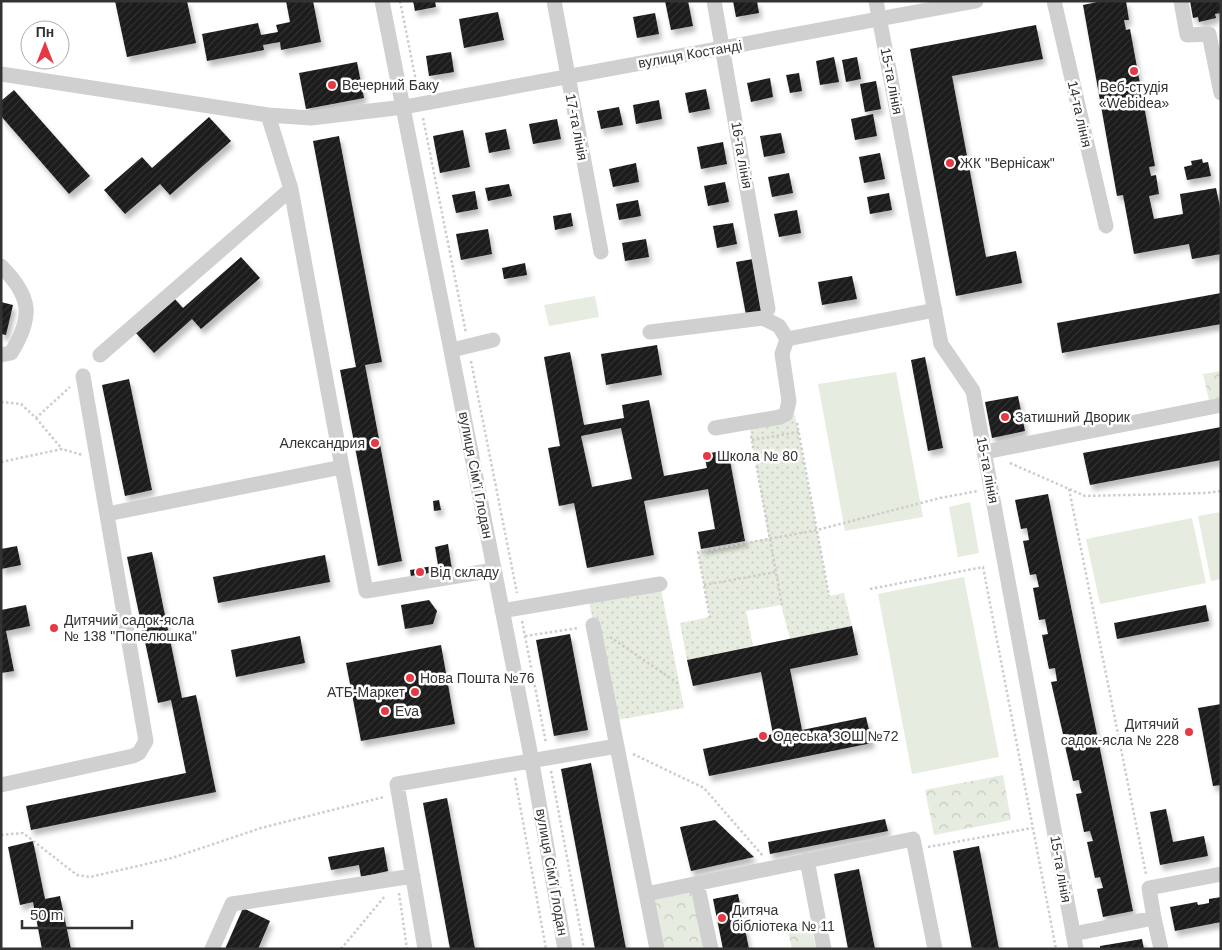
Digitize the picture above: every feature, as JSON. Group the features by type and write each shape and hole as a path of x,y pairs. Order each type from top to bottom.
{"street":[{"name":"вулиця Сім'ї Глодан","path":"382,1 532,761 565,949"},
{"name":"17-та лінія","path":"554,1 601,252"},
{"name":"16-та лінія","path":"714,1 724,48 768,309"},
{"name":"15-та лінія","path":"876,1 941,344 973,391 1075,942"},
{"name":"вулиця Костанді","path":"1,74 268,115 311,118 404,106 976,1"},
{"name":"14-та лінія","path":"1054,1 1106,226"},
{"path":"1181,1 1187,35 1209,34 1221,92"},
{"path":"268,115 291,189 366,591 494,570"},
{"path":"100,355 291,189"},
{"path":"1,266 16,281 23,292 27,304 22,336 11,353 1,355"},
{"path":"787,339 934,310"},
{"path":"650,332 762,318 779,326 787,339"},
{"path":"715,428 780,417 786,414 789,401 782,354 787,339"},
{"path":"452,350 493,340"},
{"path":"1,785 126,758 139,753 143,747 146,734 83,376"},
{"path":"985,452 1221,405"},
{"path":"107,514 342,467"},
{"path":"502,611 660,584"},
{"path":"593,625 657,949"},
{"path":"425,949 397,784 617,746"},
{"path":"646,894 913,839 936,949"},
{"path":"807,860 824,949"},
{"path":"1161,949 1149,888 1221,874"},
{"path":"212,949 232,904 413,876"},
{"path":"697,884 711,949"},
{"path":"1075,942 1154,918"}],"path":[{"path":"400,1 549,758 584,949"},
{"path":"36,418 83,376"},
{"path":"1,402 21,404 36,418 62,449"},
{"path":"796,416 829,596"},
{"path":"750,432 782,605"},
{"path":"752,440 799,432"},
{"path":"1,462 62,449 98,459"},
{"path":"985,452 1085,496 1221,491"},
{"path":"710,618 698,552 816,530 940,498 991,488"},
{"path":"1069,489 1149,888"},
{"path":"870,589 983,567 1056,949"},
{"path":"704,585 776,572"},
{"path":"525,636 593,625 679,684"},
{"path":"617,746 704,788 772,867"},
{"path":"512,764 546,949"},
{"path":"1,835 23,833 77,875 90,877 172,858 261,828 398,794"},
{"path":"916,849 1032,828"},
{"path":"341,949 397,879"},
{"path":"397,879 407,949"}],"green space":[{"path":"595,296 599,317 549,326 544,305"},
{"path":"1221,371 1221,397 1209,400 1203,374"},
{"path":"896,372 923,517 845,531 818,384"},
{"path":"795,415 829,596 844,593 852,626 790,639 781,605 746,611 753,646 687,660 680,623 710,617 698,552 769,538 749,424"},
{"path":"970,502 979,553 958,557 949,507"},
{"path":"1221,512 1221,579 1211,581 1198,516"},
{"path":"1192,518 1206,583 1100,604 1086,539"},
{"path":"964,577 999,757 912,774 878,594"},
{"path":"660,584 684,708 612,721 588,596"},
{"path":"1003,775 1011,820 934,835 925,790"},
{"path":"697,883 711,949 657,949 646,894"},
{"path":"810,921 816,949 792,949 787,926"}],"building":[{"path":"115,1 187,1 196,43 127,57"},
{"path":"286,1 313,1 321,42 281,50 280,42 263,45 264,50 207,61 202,34 258,23 261,35 278,32 276,25 290,22"},
{"path":"413,1 435,1 436,7 415,11"},
{"path":"665,1 688,1 693,26 671,30"},
{"path":"733,1 757,1 759,13 736,17"},
{"path":"1102,1 1126,1 1129,20 1124,20 1126,30 1130,29 1155,166 1149,167 1151,176 1156,175 1159,194 1149,196 1154,219 1183,214 1180,194 1216,188 1221,212 1221,254 1192,259 1189,244 1134,254 1123,195 1117,196 1083,5"},
{"path":"1190,1 1221,1 1221,13 1215,14 1216,18 1199,22 1198,17 1193,18"},
{"path":"498,12 504,40 464,48 459,19"},
{"path":"655,13 659,34 637,38 633,17"},
{"name":"ЖК \"Вернісаж\"","path":"1036,25 1043,59 952,76 986,257 1016,251 1022,283 956,296 910,49"},
{"path":"451,52 454,72 429,76 426,56"},
{"path":"834,57 839,82 820,85 816,61"},
{"path":"857,57 861,79 846,82 842,60"},
{"name":"Вечерний Баку","path":"357,62 364,98 306,109 299,73"},
{"path":"799,73 802,91 790,93 786,75"},
{"path":"770,78 773,97 751,102 747,83"},
{"path":"876,81 881,109 865,112 860,84"},
{"path":"706,89 710,109 689,113 685,93"},
{"path":"14,90 90,176 69,194 1,116 1,101"},
{"path":"659,100 662,119 636,124 633,105"},
{"path":"619,107 623,125 601,129 597,111"},
{"path":"873,114 877,136 855,140 851,119"},
{"path":"209,117 231,141 170,195 160,184 125,214 104,190 142,157 152,168"},
{"path":"557,119 561,139 533,144 529,124"},
{"path":"506,129 510,149 489,153 485,133"},
{"path":"463,130 470,167 440,173 433,136"},
{"path":"781,133 785,153 764,157 760,136"},
{"path":"339,136 382,362 365,365 402,561 378,566 340,370 356,367 313,141"},
{"path":"723,142 727,164 701,169 697,147"},
{"path":"880,153 885,179 864,183 859,157"},
{"path":"1202,159 1203,163 1208,162 1211,176 1187,180 1184,167 1192,165 1191,161"},
{"path":"636,163 639,182 613,187 609,169"},
{"path":"789,173 793,193 772,197 768,177"},
{"path":"725,182 729,202 708,206 704,186"},
{"path":"509,184 512,196 488,201 485,188"},
{"path":"475,191 478,209 456,213 452,195"},
{"path":"889,193 892,210 870,214 867,197"},
{"path":"638,200 641,216 619,220 616,204"},
{"path":"797,210 801,233 779,237 774,214"},
{"path":"571,213 573,226 555,230 553,216"},
{"path":"733,223 737,244 717,248 713,226"},
{"path":"488,229 492,254 461,260 456,234"},
{"path":"646,239 649,257 625,261 622,243"},
{"path":"241,257 260,278 201,329 192,319 154,353 135,332 174,298 183,308"},
{"path":"753,259 763,312 746,315 736,262"},
{"path":"525,263 527,275 504,279 502,268"},
{"path":"852,276 857,299 822,305 818,282"},
{"path":"1221,293 1221,324 1062,353 1057,323"},
{"path":"1,302 13,305 6,335 1,334"},
{"path":"657,345 662,375 606,385 601,354"},
{"path":"570,352 584,425 624,418 622,405 649,400 664,476 707,468 704,454 728,450 745,541 701,549 698,532 715,529 708,489 644,501 654,555 587,568 574,503 559,506 548,448 560,446 544,357","holes":["621,428 632,479 592,487 581,436"]},
{"path":"925,357 943,448 928,451 911,360"},
{"path":"129,379 152,490 125,496 102,385"},
{"name":"Затишний Дворик","path":"1018,396 1025,431 992,438 985,402"},
{"path":"1221,427 1221,460 1090,485 1083,453"},
{"path":"1048,494 1133,911 1103,917 1097,889 1103,888 1100,877 1095,878 1087,842 1093,841 1090,831 1084,832 1076,794 1082,793 1079,780 1073,781 1065,746 1071,745 1069,734 1063,734 1051,682 1057,681 1055,668 1049,669 1042,635 1048,634 1045,619 1039,620 1033,588 1039,587 1036,574 1030,575 1023,541 1029,540 1027,528 1021,529 1015,500"},
{"path":"439,500 441,510 434,511 433,501"},
{"path":"448,544 452,570 411,577 410,570 438,565 435,547"},
{"path":"17,546 21,565 1,569 1,549"},
{"path":"152,552 182,698 196,695 216,792 31,830 26,806 186,773 171,700 158,703 127,557"},
{"path":"325,555 330,582 218,603 213,577"},
{"path":"429,600 437,611 433,624 405,629 401,605"},
{"path":"26,605 30,626 6,631 14,671 1,673 1,610"},
{"path":"1206,605 1209,621 1117,639 1114,623"},
{"path":"852,626 858,655 790,669 802,730 866,717 872,743 709,776 703,749 773,734 761,672 693,686 687,660"},
{"path":"570,634 588,730 554,736 536,640"},
{"path":"300,636 305,663 236,677 231,650"},
{"path":"441,645 455,724 361,741 346,663"},
{"path":"1221,704 1221,785 1213,786 1198,708"},
{"path":"591,763 626,949 595,949 561,769"},
{"path":"447,798 475,949 450,949 423,803"},
{"path":"1166,809 1173,842 1204,836 1208,856 1160,865 1150,812"},
{"path":"885,819 888,831 770,854 768,842"},
{"path":"715,820 754,857 691,871 680,827"},
{"path":"33,841 45,899 60,896 71,949 42,949 33,902 20,905 8,847"},
{"path":"979,846 999,949 972,949 953,851"},
{"path":"384,847 388,871 361,877 359,865 331,870 328,857"},
{"path":"859,869 875,949 848,949 834,874"},
{"path":"738,894 749,949 723,949 713,899"},
{"path":"1221,897 1221,922 1175,931 1170,907 1197,902 1198,905 1204,904 1209,903 1209,899"},
{"path":"243,908 270,921 258,949 225,949"},
{"path":"1142,939 1144,949 1100,949 1100,946"}],"place":[{"name":"Веб-студія «Webidea»","path":"1134,71"},
{"name":"Вечерний Баку","path":"332,85"},
{"name":"ЖК \"Вернісаж\"","path":"950,163"},
{"name":"Затишний Дворик","path":"1005,417"},
{"name":"Александрия","path":"375,443"},
{"name":"Школа № 80","path":"707,456"},
{"name":"Від складу","path":"420,572"},
{"name":"Дитячий садок-ясла № 138 \"Попелюшка\"","path":"54,628"},
{"name":"Нова Пошта №76","path":"410,678"},
{"name":"АТБ-Маркет","path":"415,692"},
{"name":"Eva","path":"385,711"},
{"name":"Дитячий садок-ясла № 228","path":"1189,732"},
{"name":"Одеська ЗОШ №72","path":"763,736"},
{"name":"Дитяча бібліотека № 11","path":"722,918"}]}
